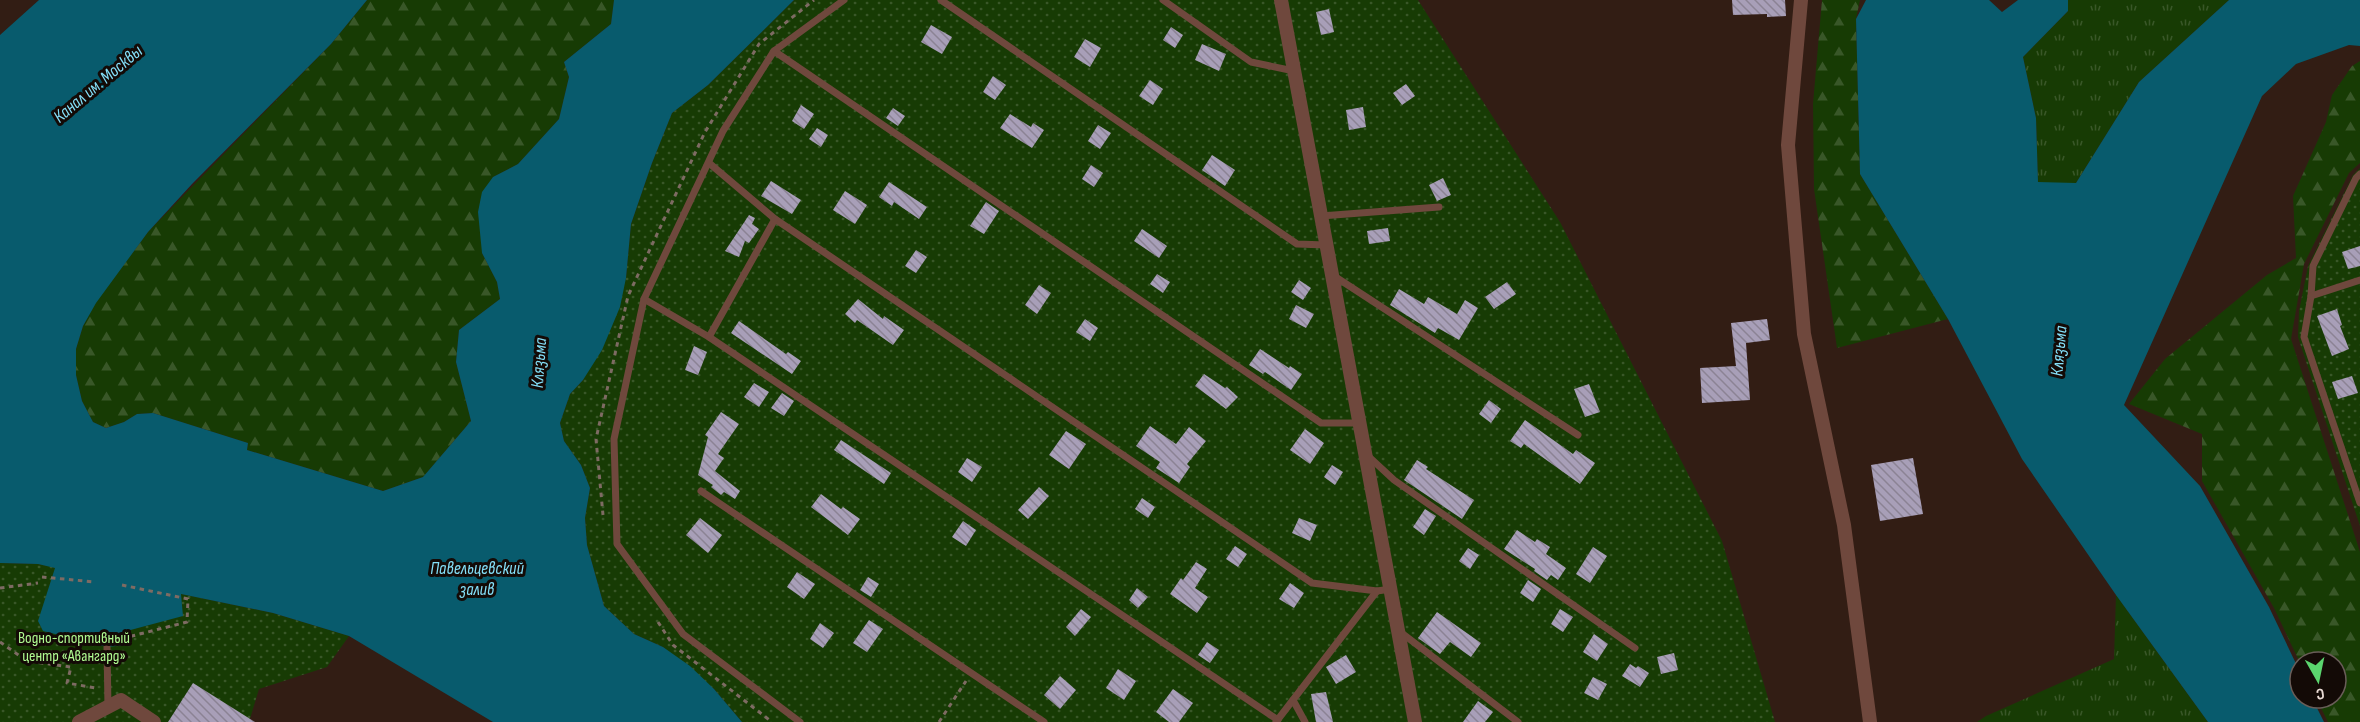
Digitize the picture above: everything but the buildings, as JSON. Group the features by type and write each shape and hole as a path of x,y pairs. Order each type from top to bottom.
{"street":[{"path":"1281,0 1365,453 1384,590 1399,631 1415,722"},
{"path":"1801,0 1788,145 1804,334 1844,525 1870,722"},
{"path":"79,722 122,700 154,722"}],"lane":[{"path":"800,722 683,634 618,544 614,439 644,299 723,131 774,51 844,0"},
{"path":"941,0 1297,244 1326,245"},
{"path":"1163,0 1251,62 1294,70"},
{"path":"774,51 1321,423 1359,423"},
{"path":"709,163 775,219 1312,583 1384,590"},
{"path":"2360,174 2313,266 2304,337 2360,504"},
{"path":"1321,216 1439,207"},
{"path":"709,337 775,219"},
{"path":"1332,274 1578,435"},
{"path":"2311,296 2360,280"},
{"path":"644,299 709,337 1277,721 1384,590"},
{"path":"1365,453 1394,480 1635,648"},
{"path":"701,491 1044,722"},
{"path":"1399,631 1518,722"},
{"path":"107,647 108,707"},
{"path":"1293,700 1305,722"}],"path":[{"path":"603,515 596,439 628,296 705,132 759,44 814,0"},
{"path":"42,577 95,582"},
{"path":"0,588 38,584"},
{"path":"122,585 188,599 187,622 128,637"},
{"path":"653,616 673,645 772,722"},
{"path":"0,642 27,661 70,667 67,683 108,690"},
{"path":"939,722 970,672"}],"green space":[{"path":"367,0 614,0 611,24 564,62 569,77 559,119 518,164 493,177 482,253 497,282 500,299 459,330 456,362 471,421 423,477 383,491 247,450 248,443 153,413 137,414 124,422 106,428 93,422 82,401 76,375 76,349 83,326 95,303 148,232 331,44"},
{"path":"794,0 1418,0 1560,222 1722,541 1775,722 742,722 714,689 663,647 634,634 604,606 587,545 585,518 590,488 581,465 564,441 560,423 570,394 583,380 626,278 631,224 672,113 708,85"},
{"path":"1822,0 1860,0 1856,19 1860,174 1948,319 1837,348 1814,189 1813,104"},
{"path":"2068,0 2229,0 2139,82 2076,183 2038,183 2036,118 2023,57 2068,11"},
{"path":"2360,61 2360,163 2349,173 2304,264 2291,339 2360,552 2360,722 2328,722 2322,710 2348,710 2348,650 2294,650 2274,608 2202,481 2202,434 2129,404 2165,359 2267,275 2296,258 2293,196 2326,122 2332,95 2352,66"},
{"path":"2360,168 2360,526 2298,337 2299,311 2308,266 2353,175"},
{"name":"Водно-спортивный центр «Авангард»","path":"0,563 38,564 273,613 349,636 327,667 259,689 249,722 0,722"},
{"path":"2116,595 2208,722 1977,722 2114,659"}],"water":[{"name":"Павельцевский залив","path":"39,0 367,0 331,44 192,184 148,232 96,303 83,326 76,349 76,375 82,401 93,422 106,428 124,422 137,414 153,413 248,443 247,450 383,491 423,477 471,421 456,362 459,330 500,299 497,282 482,253 478,212 482,192 493,177 518,164 559,119 569,77 564,62 611,24 614,0 794,0 708,85 672,113 631,224 626,278 620,307 602,350 583,380 570,394 560,423 564,441 581,465 590,488 585,518 587,545 604,606 634,634 663,647 690,666 714,689 742,722 493,722 349,636 273,613 181,594 183,616 123,632 125,645 107,647 43,631 38,621 55,568 38,564 0,563 0,35"},
{"name":"Клязьма","path":"1866,0 1989,0 2002,12 2018,0 2068,0 2068,11 2023,57 2036,118 2038,182 2076,183 2139,82 2229,0 2360,0 2360,46 2349,45 2296,64 2262,96 2124,405 2200,486 2269,607 2290,650 2288,710 2318,710 2324,722 2208,722 2022,459 1948,319 1860,174 1856,19"}],"water label":[{"name":"Канал им. Москвы","path":"98,84"}]}
